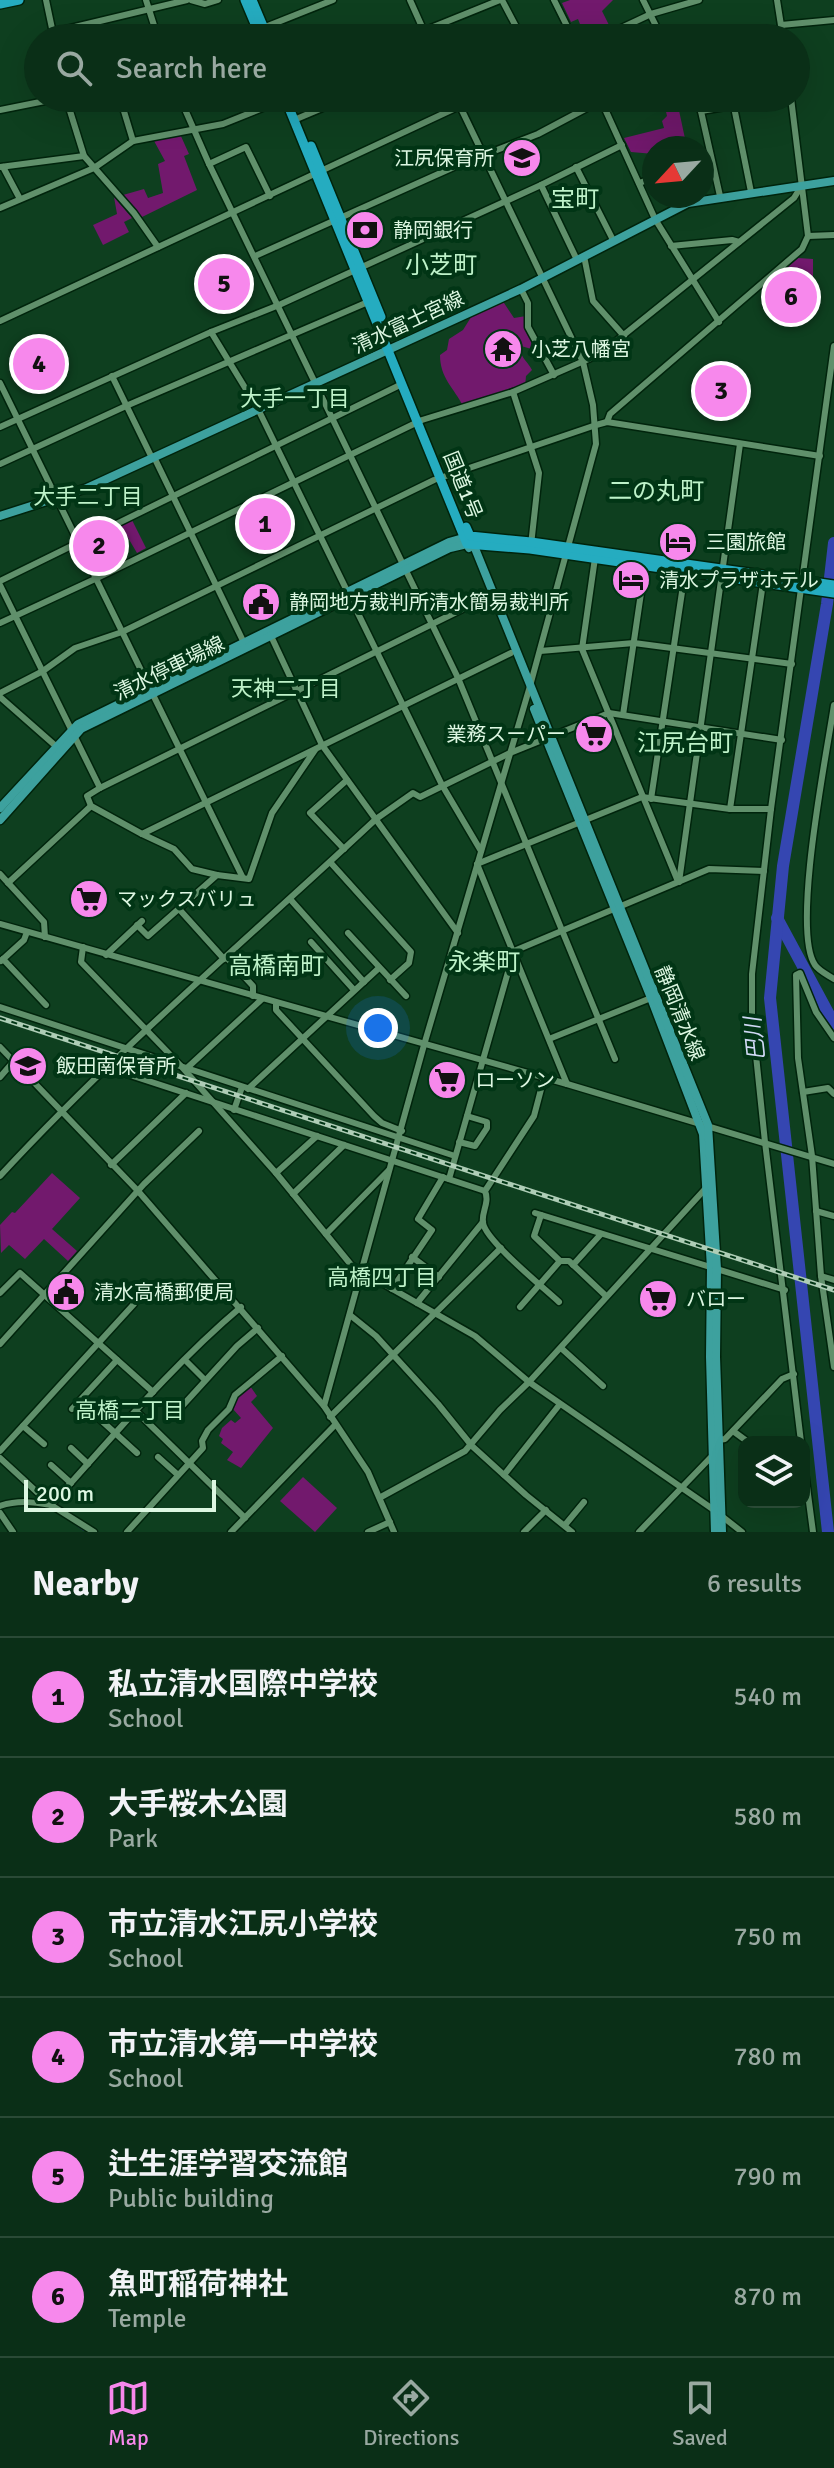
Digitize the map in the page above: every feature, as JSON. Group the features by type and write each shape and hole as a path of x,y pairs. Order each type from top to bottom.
{"highway":[{"path":"0,4 19,0"},
{"path":"245,0 258,24"},
{"path":"252,0 260,24"},
{"name":"国道1号","path":"292,112 468,540 531,545 806,585 834,593"},
{"name":"国道1号","path":"295,112 296,119"},
{"name":"国道1号","path":"358,269 368,302 420,421"},
{"name":"国道1号","path":"567,551 763,583 834,585"}],"main road":[{"name":"清水富士宮線","path":"0,516 56,500 153,458 521,289 688,203 834,181"},
{"name":"清水停車場線","path":"0,808 73,732 349,594 468,540"},
{"name":"静岡清水線","path":"468,540 511,653 529,690"},
{"name":"静岡清水線","path":"468,540 703,1123 714,1268 719,1440 715,1532"},
{"name":"清水停車場線","path":"246,645 271,636 349,594"},
{"name":"清水停車場線","path":"0,820 58,748"},
{"name":"静岡清水線","path":"618,908 651,998 703,1123 714,1268 713,1455 722,1532"}],"street":[{"path":"46,0 51,24"},
{"path":"146,0 154,24"},
{"path":"95,24 189,0 205,4 218,0"},
{"path":"284,24 333,0"},
{"path":"410,0 421,24"},
{"path":"447,24 501,0 514,24"},
{"path":"554,0 566,24"},
{"path":"643,0 656,24"},
{"path":"630,24 651,14 699,0"},
{"path":"777,0 781,24"},
{"path":"792,24 834,20"},
{"path":"0,110 24,105"},
{"path":"68,112 84,156 134,213 158,247"},
{"path":"124,112 133,141"},
{"path":"186,112 458,678 615,1059"},
{"path":"0,208 94,168 133,141 223,124 252,112"},
{"path":"296,119 313,112"},
{"path":"0,321 448,112"},
{"path":"324,1406 593,458 596,425 583,362 463,112"},
{"path":"255,256 483,155 538,134 578,112"},
{"path":"608,112 655,219 719,322"},
{"path":"701,112 707,136"},
{"path":"735,112 751,192"},
{"path":"607,422 610,414 802,249 808,236 793,112"},
{"path":"0,427 211,332 279,305 622,145"},
{"path":"209,164 246,147 270,196"},
{"path":"20,199 2,167 84,156"},
{"path":"576,167 613,240"},
{"path":"714,169 720,196"},
{"path":"541,185 580,258 593,301 624,336"},
{"path":"0,623 420,421 513,392 600,354 794,198 802,185"},
{"path":"808,236 834,235"},
{"path":"671,246 732,240 739,242"},
{"path":"521,289 528,303 528,327 554,375"},
{"path":"0,464 228,361 368,302"},
{"path":"211,332 258,409 442,785 481,851"},
{"path":"800,1436 752,1017 752,974 771,809 806,585 834,346"},
{"path":"112,376 246,645"},
{"path":"0,383 242,876"},
{"path":"100,788 0,583 402,384"},
{"path":"513,392 539,473 531,545"},
{"path":"58,748 0,695 43,671 75,648 122,632 442,476 607,422 820,456"},
{"path":"679,882 740,444"},
{"path":"595,558 582,649 679,882"},
{"path":"623,715 645,566"},
{"path":"651,799 685,572"},
{"path":"730,809 763,583"},
{"path":"319,746 272,813 249,879 192,869 174,849 91,806 87,796 489,596"},
{"path":"271,636 319,746 458,933"},
{"path":"540,651 634,643 792,664"},
{"path":"142,834 511,653"},
{"path":"834,705 805,924 814,967 834,979"},
{"path":"0,1176 60,1110 376,819 413,793 420,797 510,753 609,713 782,740"},
{"path":"344,849 310,813 347,780"},
{"path":"477,864 642,797 730,809 771,809"},
{"path":"8,883 91,806"},
{"path":"330,862 411,952 409,963 390,980"},
{"path":"477,864 567,1084"},
{"path":"514,951 709,869 764,871"},
{"path":"0,874 44,922 45,937"},
{"path":"106,955 140,923 148,936 217,875"},
{"path":"290,899 364,982"},
{"path":"179,909 253,986 253,996"},
{"path":"0,924 703,1123 834,1164"},
{"path":"27,932 24,940 2,960 46,1005"},
{"path":"348,933 406,996"},
{"path":"311,942 354,990"},
{"path":"83,947 81,962 145,1032 184,1067 352,1266 475,1336 529,1382 742,1532"},
{"path":"392,1289 432,1230 418,1219 446,1178 455,1156 514,951"},
{"path":"814,967 796,975 796,1016 821,1276 830,1305 834,1367"},
{"path":"234,1110 245,1088 379,968"},
{"path":"800,973 816,1012 834,1038"},
{"path":"549,1039 651,998"},
{"path":"184,1067 262,999"},
{"path":"276,1003 276,1010 374,1116 400,1135"},
{"path":"0,1007 125,1050 400,1135 455,1156"},
{"path":"0,1047 138,1191 324,1406 368,1472 394,1532"},
{"path":"78,1058 344,1145 392,1164 485,1191 488,1197 483,1222 417,1303"},
{"path":"0,1077 14,1061"},
{"path":"485,1191 534,1116 544,1078"},
{"path":"803,1092 828,1088 834,1094"},
{"path":"111,1165 186,1093"},
{"path":"459,1142 475,1146 487,1128 487,1122 467,1116"},
{"path":"0,1344 138,1191 199,1131"},
{"path":"276,1173 317,1136"},
{"path":"293,1194 344,1145"},
{"path":"0,1161 8,1168"},
{"path":"326,1234 392,1164"},
{"path":"381,1497 472,1446 500,1410 561,1348 706,1188"},
{"path":"816,1211 834,1216"},
{"path":"606,1296 569,1261 560,1261 534,1236 538,1214 785,1290"},
{"path":"483,1222 489,1235 501,1248 559,1302"},
{"path":"573,1265 601,1234"},
{"path":"330,1417 501,1248"},
{"path":"412,1257 439,1277"},
{"path":"520,1307 560,1261"},
{"path":"0,1293 20,1273 153,1392"},
{"path":"821,1276 834,1280"},
{"path":"0,1451 134,1304"},
{"path":"51,1505 153,1392 241,1307"},
{"path":"350,1315 376,1336 472,1446 572,1532"},
{"path":"174,1415 258,1328"},
{"path":"561,1348 603,1386"},
{"path":"127,1532 203,1448 202,1441 208,1430 229,1409 235,1395 282,1356"},
{"path":"72,1409 117,1360"},
{"path":"185,1360 205,1380"},
{"path":"719,1440 725,1439 782,1379 794,1374"},
{"path":"504,1475 560,1404"},
{"path":"136,1411 245,1518"},
{"path":"92,1412 137,1453"},
{"path":"231,1532 335,1425"},
{"path":"23,1426 44,1444"},
{"path":"733,1431 740,1436"},
{"path":"71,1448 88,1464"},
{"path":"639,1532 713,1455"},
{"path":"158,1457 178,1475"},
{"path":"0,1458 51,1505 91,1531"},
{"path":"51,1465 71,1483"},
{"path":"0,1506 11,1502 51,1505"},
{"path":"565,1525 584,1502"},
{"path":"809,1508 813,1532"},
{"path":"524,1532 546,1510"},
{"path":"0,1513 13,1532"},
{"path":"368,1532 390,1522"}],"shaded area":[{"path":"570,0 613,0 602,11 608,24 580,24 578,19 571,22 562,3"},
{"path":"666,112 679,112 684,136 642,136 642,153 631,152 624,138 664,128 662,121 667,116"},
{"path":"180,134 189,154 184,156 197,190 142,217 123,195 144,189 148,198 163,193 158,164 165,161 153,139"},
{"path":"114,197 132,218 124,222 129,232 103,245 93,225 117,214"},
{"path":"798,258 813,259 813,308 793,319 780,306 778,276"},
{"path":"504,303 514,318 526,316 527,330 535,350 521,346 521,350 532,370 526,376 525,387 463,406 445,376 440,355 447,350 449,339 463,330 473,314"},
{"path":"131,518 146,548 137,553 127,536 112,544 121,561 97,573 82,543"},
{"path":"52,1173 80,1198 52,1229 77,1251 68,1261 44,1239 25,1259 9,1245 1,1253 0,1225"},
{"path":"250,1386 257,1396 251,1402 273,1428 241,1468 227,1460 233,1452 221,1443 223,1439 219,1436 231,1420 235,1423 241,1418 232,1408 236,1397"},
{"path":"303,1477 337,1508 315,1532 280,1501"}],"waterway":[{"name":"巴川","path":"828,1532 770,998 783,866 827,604 834,543"},
{"path":"777,918 834,1024"},
{"path":"39,1506 55,1511"},
{"path":"74,1523 84,1530"}],"railway":[{"path":"0,1018 834,1290"}],"place":[{"name":"江尻保育所","path":"522,158"},
{"name":"静岡銀行","path":"365,230"},
{"name":"辻生涯学習交流館","path":"224,284"},
{"name":"魚町稲荷神社","path":"791,297"},
{"name":"小芝八幡宮","path":"503,349"},
{"name":"市立清水第一中学校","path":"39,364"},
{"name":"市立清水江尻小学校","path":"721,391"},
{"name":"私立清水国際中学校","path":"265,524"},
{"name":"三園旅館","path":"678,542"},
{"name":"大手桜木公園","path":"99,546"},
{"name":"清水プラザホテル","path":"631,580"},
{"name":"静岡地方裁判所清水簡易裁判所","path":"261,602"},
{"name":"業務スーパー","path":"594,734"},
{"name":"マックスバリュ","path":"89,899"},
{"name":"飯田南保育所","path":"28,1066"},
{"name":"ローソン","path":"447,1080"},
{"name":"清水高橋郵便局","path":"66,1292"},
{"name":"バロー","path":"658,1299"}],"district":[{"name":"宝町","path":"575,199"},
{"name":"小芝町","path":"441,265"},
{"name":"大手一丁目","path":"295,398"},
{"name":"二の丸町","path":"656,491"},
{"name":"大手二丁目","path":"88,496"},
{"name":"天神二丁目","path":"286,688"},
{"name":"江尻台町","path":"685,743"},
{"name":"永楽町","path":"484,962"},
{"name":"高橋南町","path":"276,966"},
{"name":"高橋四丁目","path":"382,1277"},
{"name":"高橋二丁目","path":"130,1410"}]}
